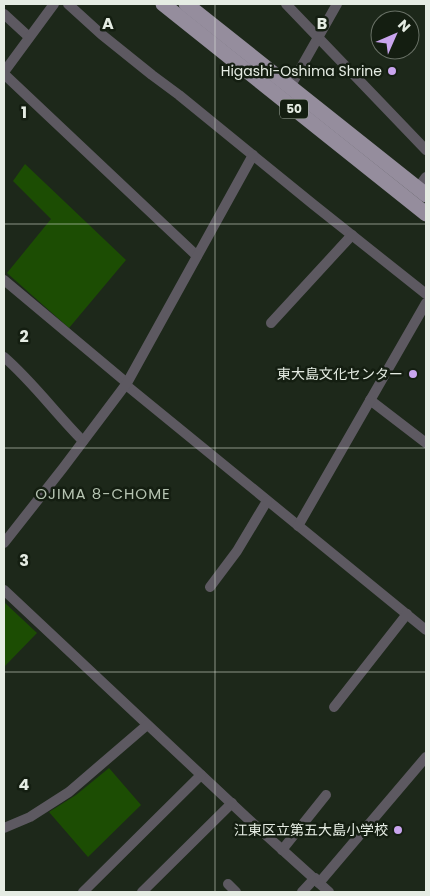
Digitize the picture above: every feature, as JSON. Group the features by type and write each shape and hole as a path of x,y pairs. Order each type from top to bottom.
{"main road":[{"name":"50","path":"163,4 426,214"},
{"name":"50","path":"186,4 290,87 424,187"}],"street":[{"path":"54,4 4,74 197,256"},
{"path":"68,4 101,34 426,294"},
{"path":"286,4 426,150"},
{"path":"290,87 337,4"},
{"path":"4,14 29,37"},
{"path":"4,543 127,384 252,155"},
{"path":"271,323 352,235"},
{"path":"4,280 267,501 426,630"},
{"path":"298,526 426,303"},
{"path":"4,357 83,442"},
{"path":"370,400 426,443"},
{"path":"210,587 237,551 267,501"},
{"path":"4,590 147,725 329,892"},
{"path":"334,707 407,614"},
{"path":"4,828 30,817 69,792 147,725"},
{"path":"302,892 317,881 426,757"},
{"path":"90,890 201,775"},
{"path":"282,850 326,795"},
{"path":"142,892 232,803"},
{"path":"228,884 236,892"}],"green space":[{"path":"25,164 126,260 69,328 7,273 51,219 13,181"},
{"path":"4,602 37,633 4,667"},
{"path":"109,768 141,805 88,857 49,812 76,795"}],"place":[{"name":"Higashi-Oshima Shrine","path":"392,71"},
{"name":"東大島文化センター","path":"413,374"},
{"name":"江東区立第五大島小学校","path":"398,830"}],"district":[{"name":"OJIMA 8-CHOME","path":"103,494"}]}
